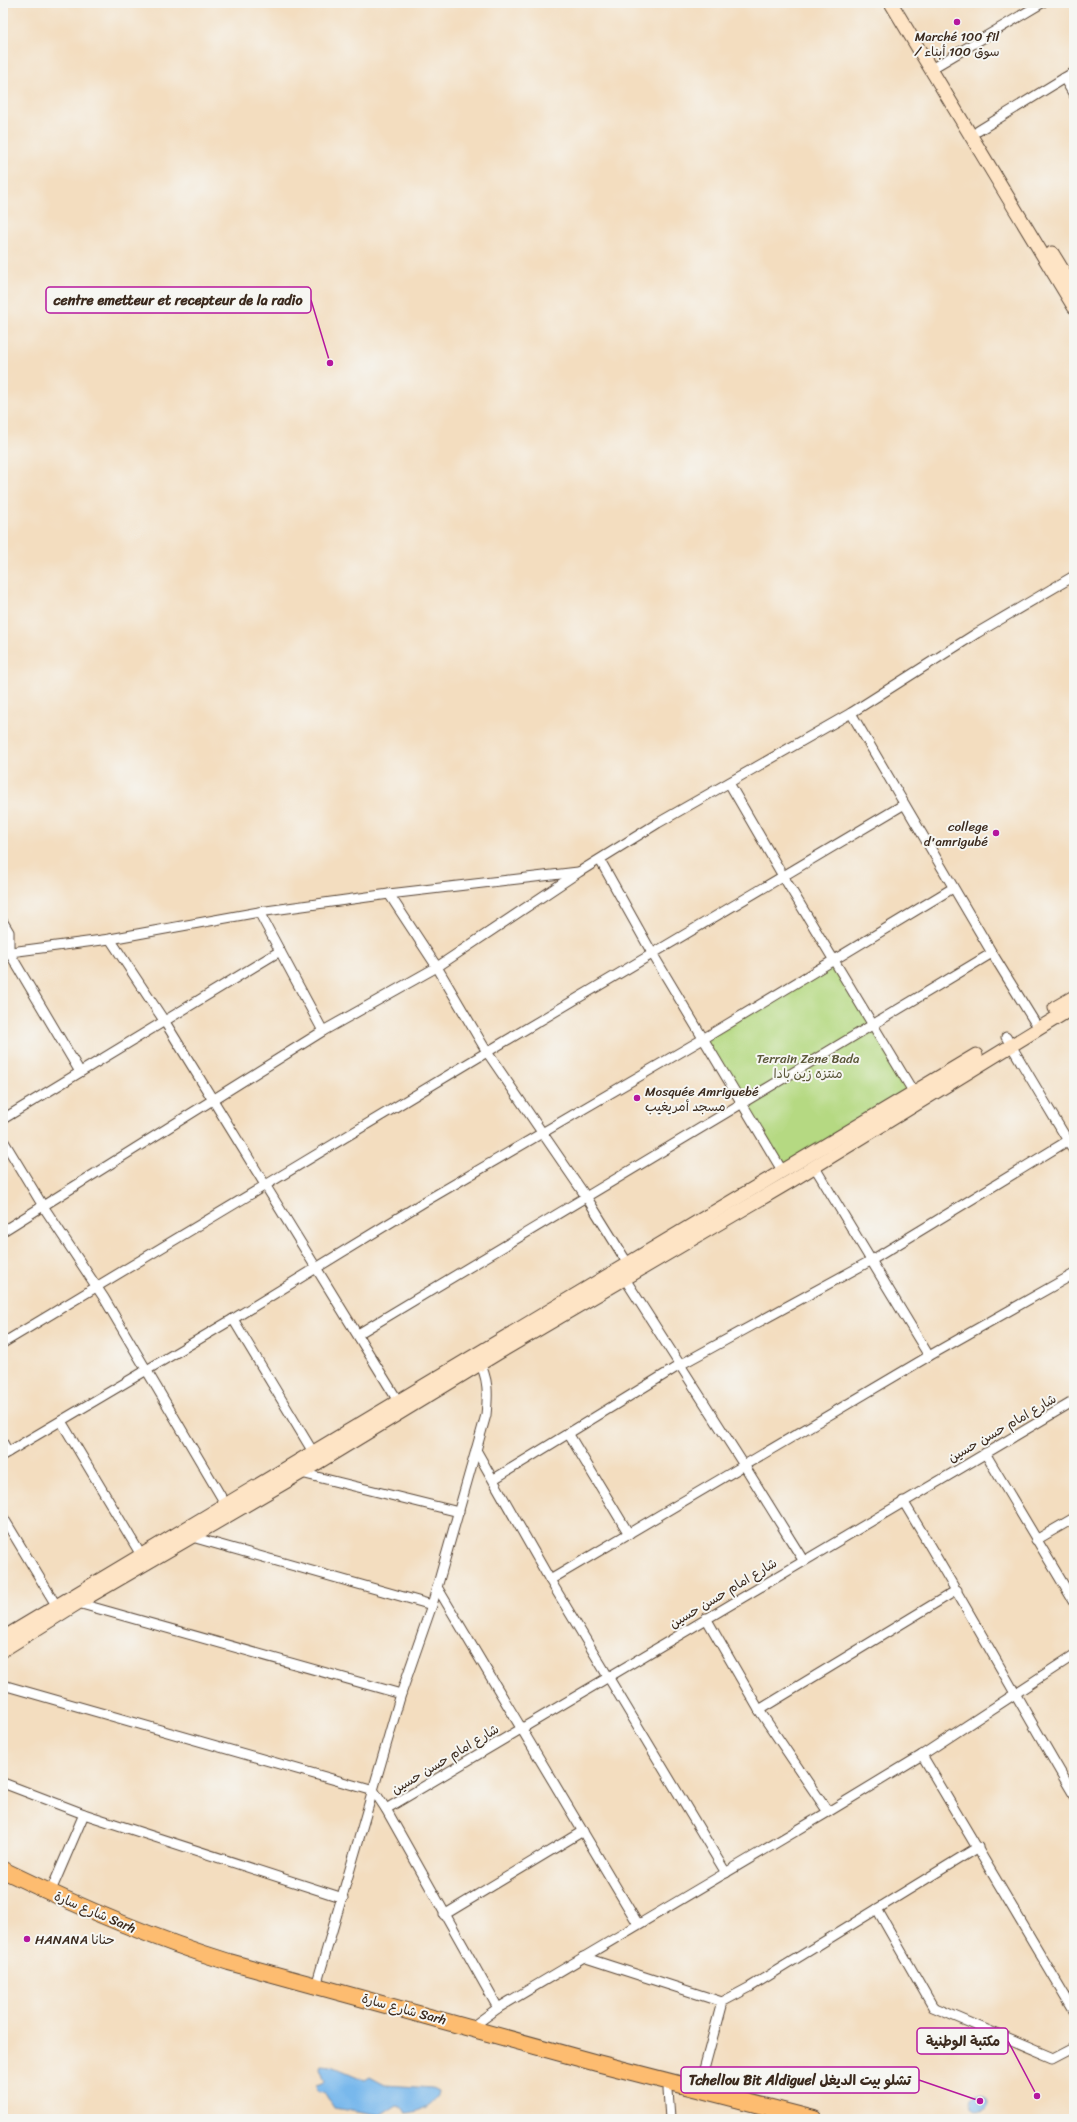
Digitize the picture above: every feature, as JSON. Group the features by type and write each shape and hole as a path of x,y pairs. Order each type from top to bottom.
{"highway":[{"name":"شارع سارة Sarh","path":"3,1870 103,1917 184,1948 597,2063 699,2088 814,2119"},
{"name":"شارع سارة Sarh","path":"3,1878 116,1930 193,1959 312,1996 772,2119"}],"street":[{"path":"891,3 978,131 1074,289"},
{"path":"900,3 934,67 1074,307"},
{"path":"934,67 1042,3"},
{"path":"978,131 1074,72"},
{"path":"1064,78 1074,95"},
{"path":"3,1230 323,1031 437,967 579,872 658,823 851,713 977,633 1074,576"},
{"path":"851,713 953,888 1034,1021"},
{"path":"729,783 783,876 914,1093"},
{"path":"3,1343 486,1052 904,804"},
{"path":"600,860 652,953 783,1172"},
{"path":"6,953 110,939 259,912 389,894 579,872"},
{"path":"3,1444 6,1454 542,1132 703,1039 953,888"},
{"path":"389,894 437,967 486,1052 587,1198 628,1264"},
{"path":"259,912 323,1031"},
{"path":"3,922 9,932 6,953 80,1072"},
{"path":"110,939 165,1022 398,1401"},
{"path":"3,1119 280,951"},
{"path":"358,1334 587,1198 992,953"},
{"path":"3,1638 398,1401 478,1360 625,1279 814,1166 1008,1041 1034,1021 1074,997"},
{"path":"3,1650 78,1603 301,1473 628,1264 914,1093 1008,1041 1074,1007"},
{"path":"1008,1041 1071,1139 1074,1151"},
{"path":"494,1479 680,1365 872,1260 1071,1139"},
{"path":"3,1140 43,1206 98,1287 226,1505"},
{"path":"814,1166 929,1356"},
{"path":"550,1580 929,1356 1074,1274"},
{"path":"625,1279 803,1560"},
{"path":"233,1319 313,1452"},
{"path":"316,1986 401,1694 432,1605 486,1416 488,1393 486,1377 478,1360"},
{"name":"شارع امام حسن حسين","path":"386,1810 803,1560 1074,1401"},
{"path":"61,1421 141,1555"},
{"path":"568,1434 629,1534"},
{"path":"476,1450 494,1479 550,1580 726,1873"},
{"path":"985,1453 1074,1602"},
{"path":"301,1473 459,1512"},
{"path":"903,1501 957,1590 1014,1694 1074,1795"},
{"path":"3,1517 56,1605"},
{"path":"1036,1540 1074,1518"},
{"path":"192,1537 432,1605"},
{"path":"437,1587 638,1924"},
{"path":"759,1710 957,1590"},
{"path":"78,1603 401,1694"},
{"path":"706,1618 759,1710 828,1812"},
{"path":"472,2028 498,2008 922,1755 1074,1655"},
{"path":"3,1685 374,1791 498,2008"},
{"path":"922,1755 1074,2011"},
{"path":"3,1783 84,1814 342,1898"},
{"path":"50,1893 84,1814"},
{"path":"444,1915 583,1831"},
{"path":"583,1957 722,2002 750,1987 978,1847"},
{"path":"877,1909 933,2007 1053,2058 1074,2047"},
{"path":"699,2088 722,2002"},
{"path":"668,2090 670,2119"}],"green space":[{"name":"Terrain Zene Bada منتزه زين بادا","path":"834,960 914,1093 783,1172 703,1039"}],"water":[{"path":"321,2065 332,2066 365,2080 370,2077 385,2085 432,2088 438,2091 437,2096 431,2104 411,2113 406,2113 401,2106 397,2105 380,2116 334,2108 324,2092 317,2091 316,2085 325,2082 320,2069"},
{"path":"980,2093 986,2096 989,2102 986,2108 980,2111 974,2108 971,2102 974,2096"}],"place":[{"name":"Marché 100 fil / سوق 100 أبناء","path":"957,22"},
{"name":"centre emetteur et recepteur de la radio","path":"330,363"},
{"name":"college d'amrigubé","path":"996,833"},
{"name":"Mosquée Amriguebé مسجد أمريغيب","path":"637,1098"},
{"name":"HANANA حنانا","path":"27,1939"},
{"name":"مكتبة الوطنية","path":"1037,2096"},
{"name":"Tchellou Bit Aldiguel تشلو بيت الديغل","path":"980,2101"}]}
